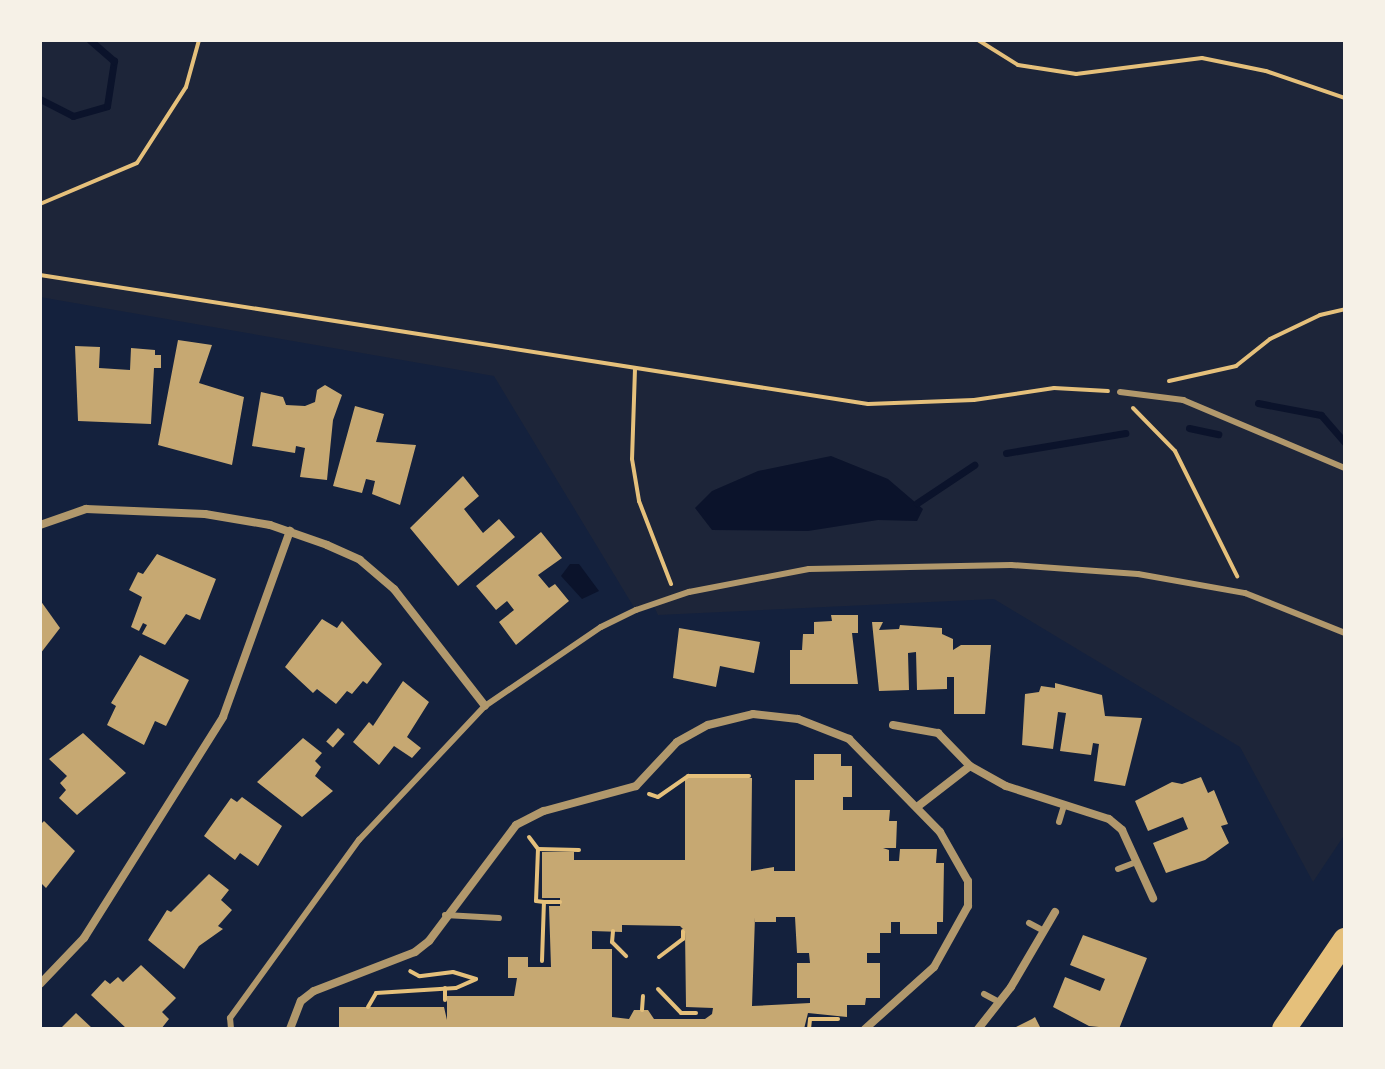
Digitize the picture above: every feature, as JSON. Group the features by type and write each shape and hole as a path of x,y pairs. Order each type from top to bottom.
{"highway":[{"path":"1284,1029 1345,940"}],"street":[{"path":"40,525 86,509 116,509 205,514 290,531 379,574 485,706"},
{"path":"40,984 84,938 223,717 290,531"},
{"path":"290,1029 301,1001 314,991 415,952 516,825 544,811 636,786 677,742 732,717 776,715 824,726 849,739 917,807 960,860 968,881 968,906 934,967 876,1023 865,1029"},
{"path":"893,725 938,733 970,766 1064,806 1109,819 1122,830 1153,898"},
{"path":"917,807 970,766"},
{"path":"978,1029 999,1002 1055,912"},
{"path":"876,1023 886,1029"}],"lane":[{"path":"1120,392 1183,400 1345,468"},
{"path":"231,1029 230,1018 359,840 485,706 601,627 676,596 809,569 913,563 1138,574 1245,593 1345,633"},
{"path":"1059,822 1064,806"},
{"path":"1118,869 1136,862"},
{"path":"445,915 499,918"},
{"path":"1029,923 1044,931"},
{"path":"984,994 999,1002"}],"path":[{"path":"40,204 137,163 186,87 199,40"},
{"path":"978,40 1018,65 1076,74 1202,58 1266,71 1345,98"},
{"path":"40,275 868,404 974,400 1054,388 1120,392 1175,451 1245,593"},
{"path":"1164,383 1236,366 1270,339 1320,315 1345,309"},
{"path":"635,369 632,459 639,501 676,596"},
{"path":"649,794 656,798 685,776 749,776"},
{"path":"529,837 538,849 536,901 560,902"},
{"path":"538,849 579,850"},
{"path":"542,961 544,902"},
{"path":"613,931 612,942 626,956"},
{"path":"659,957 683,939 683,931"},
{"path":"368,1007 376,993 445,988 475,978 453,972 419,976 409,971"},
{"path":"445,988 445,1000"},
{"path":"658,989 681,1013 696,1013"},
{"path":"642,1010 643,996"},
{"path":"809,1029 810,1019 838,1019"}],"shaded area":[{"path":"40,40 1345,40 1345,834 1313,882 1240,747 994,599 658,615 652,602 635,609 494,376 40,297"},
{"path":"831,456 888,479 923,509 917,521 878,520 808,531 712,530 695,508 712,491 758,471"},
{"path":"570,564 579,564 599,591 582,599 561,576"}],"building":[{"path":"178,340 212,345 199,383 244,397 232,465 158,445"},
{"path":"75,346 100,347 99,368 130,370 131,348 155,350 155,355 161,355 161,368 154,368 151,424 78,421"},
{"path":"325,385 342,395 333,420 327,480 300,477 305,448 296,446 295,453 252,446 261,392 283,397 286,405 305,406 315,402 317,390"},
{"path":"355,406 384,414 376,442 416,445 400,505 372,494 375,481 366,479 362,493 333,486"},
{"path":"463,476 479,496 464,509 483,533 499,519 515,537 458,586 410,528"},
{"path":"541,532 562,558 538,575 549,588 555,584 569,601 516,645 499,622 514,610 507,601 496,610 476,586"},
{"path":"157,554 216,579 200,620 186,614 165,645 142,634 147,625 143,623 139,631 131,627 142,597 129,590 138,572 143,574"},
{"path":"40,600 60,628 40,654"},
{"path":"831,615 858,615 858,633 852,633 858,684 790,684 790,650 802,650 803,634 814,634 814,622 832,621"},
{"path":"322,619 337,628 342,621 382,664 367,684 363,681 352,694 347,691 336,704 317,689 313,693 285,667"},
{"path":"872,622 883,622 879,630 899,629 900,625 942,628 942,634 953,639 953,650 961,645 991,645 985,714 954,714 954,677 947,677 947,689 917,690 916,652 908,653 909,690 879,691"},
{"path":"679,628 760,642 754,673 720,666 716,687 673,678"},
{"path":"140,655 189,680 166,726 155,721 144,745 107,725 116,706 111,703"},
{"path":"403,681 429,702 407,737 421,748 412,758 394,746 379,765 353,742 369,722 373,726"},
{"path":"1055,683 1102,695 1105,716 1142,718 1125,786 1094,781 1099,744 1093,743 1091,755 1060,751 1066,713 1058,712 1053,749 1022,745 1025,694 1039,692 1041,686 1055,688"},
{"path":"338,728 345,734 333,747 326,742"},
{"path":"83,733 126,773 77,815 59,798 66,790 60,783 67,776 49,759"},
{"path":"303,738 322,753 315,761 321,767 315,776 333,791 302,817 257,782"},
{"path":"814,754 841,754 841,766 852,766 852,797 843,797 843,810 890,810 889,821 897,821 896,848 883,848 889,850 889,861 899,861 900,849 937,849 936,863 944,863 943,922 937,922 937,934 900,934 900,922 891,922 891,933 880,933 880,953 867,953 867,963 880,963 880,998 866,998 865,1005 847,1005 847,1017 808,1013 804,1029 339,1029 339,1007 444,1007 447,1020 447,996 514,996 517,978 508,978 508,957 528,957 528,967 551,967 549,906 560,906 560,898 542,898 542,852 574,852 574,860 685,860 685,778 752,778 751,871 774,867 774,871 795,871 795,780 814,780","holes":["755,917 755,922 776,922 776,917 795,917 797,953 809,953 810,963 797,963 797,998 810,998 810,1003 752,1006","622,925 680,926 685,931 686,1007 713,1008 712,1014 705,1019 654,1019 648,1010 634,1010 629,1019 612,1017 612,949 592,949 592,931 622,932"]},
{"path":"1201,777 1208,793 1214,790 1228,824 1221,826 1229,843 1205,860 1166,873 1153,843 1188,829 1183,817 1148,831 1135,801 1172,782 1182,784"},
{"path":"242,797 282,826 258,866 240,853 235,860 204,836 231,798 237,802"},
{"path":"44,821 75,851 46,888 40,882 40,825"},
{"path":"209,874 229,890 221,900 232,910 218,926 223,929 199,946 184,969 148,940 167,910 171,912"},
{"path":"1083,935 1147,958 1119,1029 1089,1026 1053,1007 1065,977 1100,991 1105,979 1070,965"},
{"path":"141,965 176,998 162,1012 169,1019 161,1029 127,1029 91,995 105,980 110,984 118,977 123,982"},
{"path":"76,1013 93,1029 60,1029"},
{"path":"1035,1017 1041,1029 1012,1029 1032,1019"}],"waterway":[{"path":"40,99 73,116 107,106 114,61 90,40"},
{"path":"1258,403 1321,415 1345,443"},
{"path":"1189,428 1218,434"},
{"path":"1006,453 1125,433"},
{"path":"917,503 974,465"}]}
